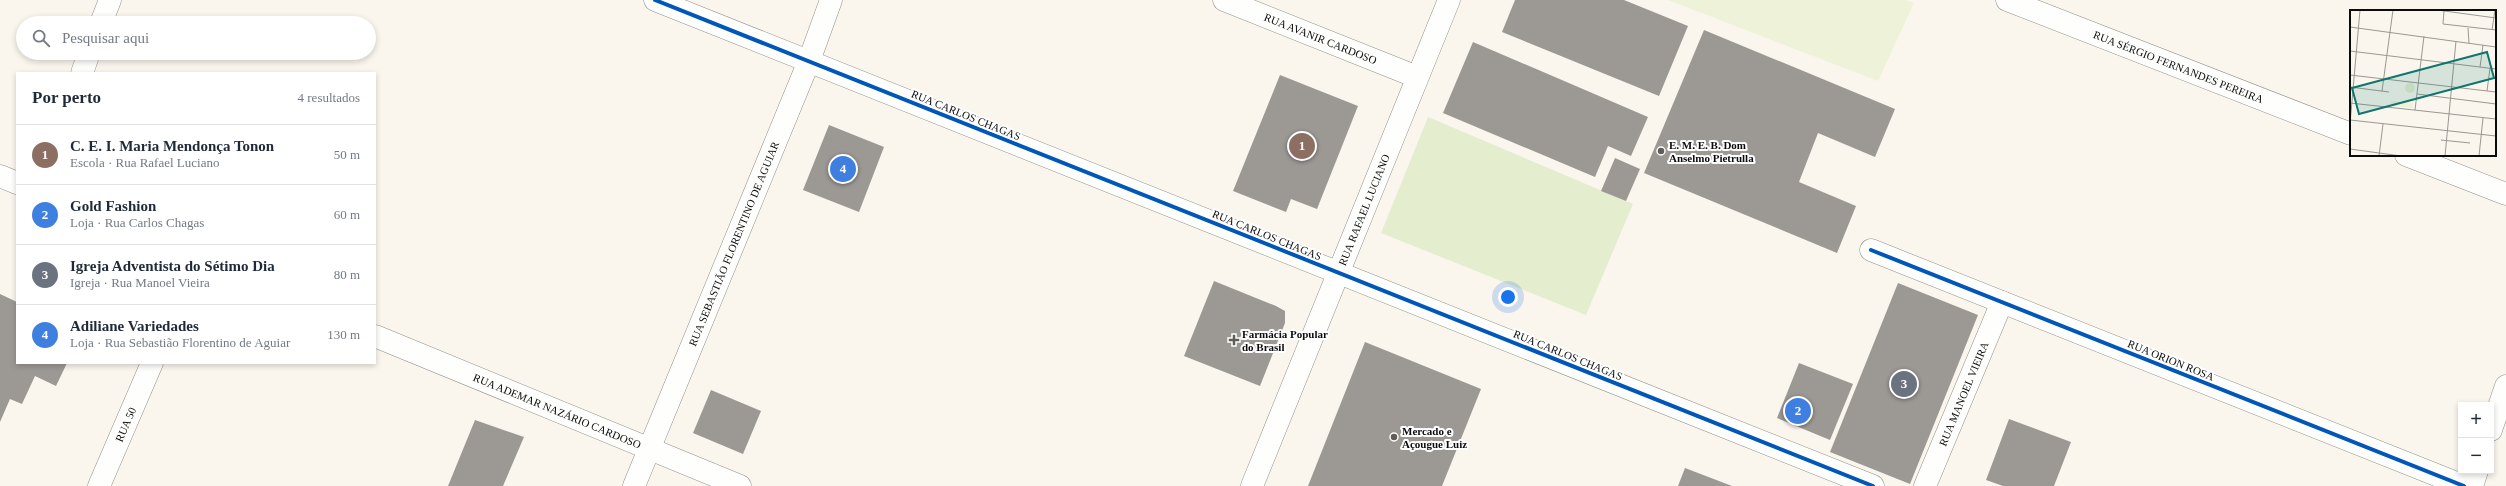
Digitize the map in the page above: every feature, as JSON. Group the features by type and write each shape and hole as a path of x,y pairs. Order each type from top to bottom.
{"street":[{"path":"104,16 110,0"},
{"name":"RUA CARLOS CHAGAS","path":"655,0 1874,486"},
{"name":"RUA SEBASTIÃO FLORENTINO DE AGUIAR","path":"634,486 809,61 831,0"},
{"name":"RUA AVANIR CARDOSO","path":"1224,0 1417,77"},
{"name":"RUA RAFAEL LUCIANO","path":"1252,486 1449,0"},
{"name":"RUA SÉRGIO FERNANDES PEREIRA","path":"2007,0 2350,134"},
{"path":"82,72 87,60"},
{"path":"2409,156 2506,194"},
{"path":"0,176 16,183"},
{"name":"RUA ORION ROSA","path":"1871,250 2464,486"},
{"name":"RUA MANOEL VIEIRA","path":"1925,486 2002,302"},
{"name":"RUA ADEMAR NAZÁRIO CARDOSO","path":"376,336 649,450 740,486"},
{"name":"RUA 50","path":"99,486 152,364"},
{"path":"2494,421 2506,386"},
{"path":"2472,486 2476,474"}],"green space":[{"path":"1668,0 1906,0 1914,3 1878,81"},
{"path":"1428,117 1633,204 1586,315 1381,233"}],"building":[{"path":"1515,0 1624,0 1688,26 1659,96 1502,32"},
{"path":"1704,30 1895,109 1875,157 1818,133 1799,182 1856,206 1837,253 1644,173"},
{"path":"1473,42 1648,117 1631,156 1608,146 1595,177 1443,113"},
{"path":"1280,75 1358,106 1317,209 1291,199 1286,212 1233,191"},
{"path":"829,125 884,147 859,212 803,190"},
{"path":"1615,158 1640,169 1626,201 1601,191"},
{"name":"Farmácia Popular do Brasil","path":"1214,281 1285,311 1285,323 1260,386 1184,356"},
{"path":"1898,283 1978,315 1910,484 1830,452"},
{"path":"0,294 16,302 16,364 67,364 56,386 35,376 22,404 10,399 0,422"},
{"name":"Mercado e Açougue Luiz","path":"1365,342 1481,389 1442,486 1308,486"},
{"path":"1799,363 1853,384 1830,440 1777,418"},
{"path":"711,390 761,411 743,454 693,433"},
{"path":"2009,419 2071,442 2054,486 2003,486 1986,480"},
{"path":"475,420 524,437 503,486 448,486"},
{"path":"1685,468 1732,486 1678,486"}],"cycle path":[{"path":"655,0 1873,486"},
{"path":"1871,250 2464,486"}],"place":[{"name":"C. E. I. Maria Mendonça Tonon","path":"1302,146"},
{"name":"E. M. E. B. Dom Anselmo Pietrulla","path":"1661,151"},
{"name":"Adiliane Variedades","path":"843,169"},
{"name":"Farmácia Popular do Brasil","path":"1234,340"},
{"name":"Igreja Adventista do Sétimo Dia","path":"1904,384"},
{"name":"Gold Fashion","path":"1798,411"},
{"name":"Mercado e Açougue Luiz","path":"1394,437"}]}
